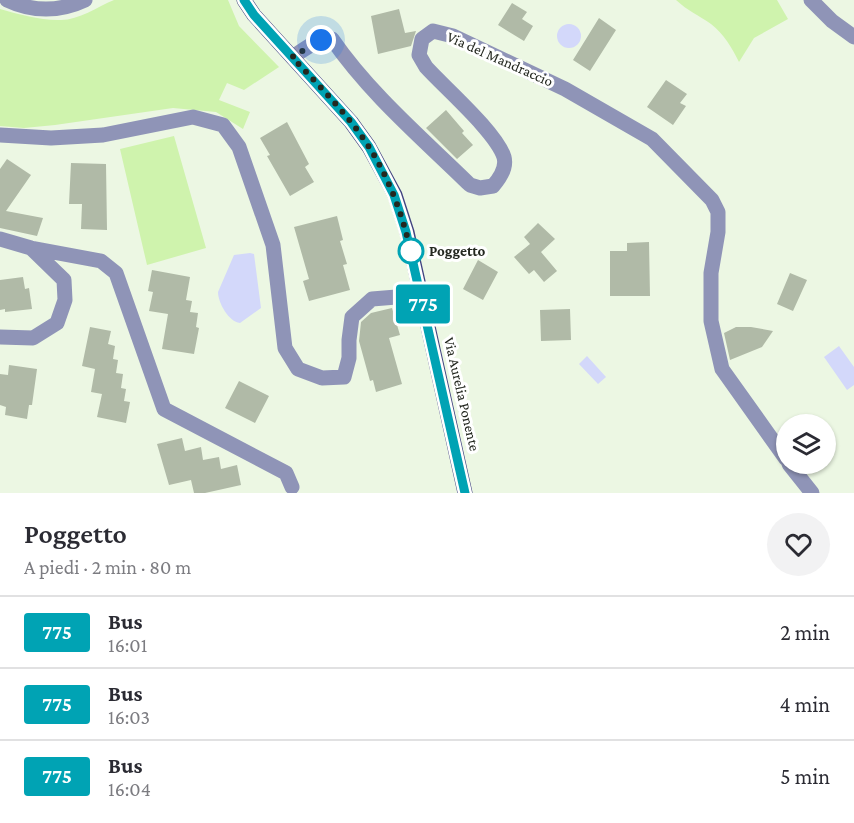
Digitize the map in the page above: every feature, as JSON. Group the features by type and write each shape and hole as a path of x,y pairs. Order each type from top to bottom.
{"main road":[{"name":"Via Aurelia Ponente","path":"244,0 254,15 351,122 369,147 394,195 406,232 465,493"}],"street":[{"path":"7,0 50,10 73,6 85,0"},
{"path":"811,0 832,21 854,38"},
{"name":"Via del Mandraccio","path":"292,57 321,40 332,39 351,66 379,96 470,185 480,188 493,186 500,178 504,158 493,137 426,67 419,55 422,39 432,31 453,36 565,89 652,139 712,200 718,212 718,232 711,273 711,321 722,369 776,445"},
{"path":"0,135 51,138 103,135 193,117 223,125 239,147 273,245 285,348 298,369 322,378 344,377 349,358 352,317 372,299 421,295"},
{"path":"0,239 31,248 100,261 116,273 164,409 286,473 292,487"},
{"path":"0,337 33,338 57,323 65,300 64,280 31,248"},
{"path":"797,474 812,493"}],"green space":[{"path":"114,0 228,0 239,26 279,67 244,90 227,83 219,100 250,112 243,129 216,112 173,108 55,125 24,128 0,126 0,9 38,18 61,20 81,16"},
{"path":"676,0 777,0 788,19 754,38 739,62 716,28"},
{"path":"174,136 206,248 147,265 120,149"}],"water":[{"path":"569,24 578,27 581,36 578,45 569,48 560,45 557,36 560,27"},
{"path":"254,254 261,308 240,323 232,319 225,311 218,292 234,255"},
{"path":"839,346 854,367 854,385 847,390 824,357"},
{"path":"587,356 606,377 598,384 579,364"}],"building":[{"path":"512,3 527,12 522,19 533,26 524,41 498,25"},
{"path":"399,9 405,33 416,31 411,46 378,54 371,16"},
{"path":"599,18 616,30 590,71 573,60"},
{"path":"666,80 687,94 680,103 686,106 673,125 647,107"},
{"path":"446,110 473,145 457,159 426,128"},
{"path":"287,122 309,164 305,167 314,182 290,196 267,156 270,155 260,138"},
{"path":"7,159 31,175 6,211 43,218 37,236 0,228 0,169"},
{"path":"71,163 106,164 107,230 81,229 82,204 69,204"},
{"path":"337,216 343,240 340,241 347,264 343,265 350,290 309,301 303,281 309,279 294,227"},
{"path":"538,223 555,239 541,252 557,271 544,282 534,270 529,274 514,257 530,244 524,237"},
{"path":"649,242 650,296 610,296 610,251 627,251 627,243"},
{"path":"478,260 498,272 483,300 463,289"},
{"path":"152,270 190,277 186,300 192,301 190,312 198,313 196,327 199,328 194,354 162,349 168,314 149,311 153,292 148,291"},
{"path":"790,273 807,280 793,311 777,304"},
{"path":"23,277 25,289 29,288 32,309 5,312 5,309 0,310 0,280"},
{"path":"392,308 400,335 389,338 402,384 376,392 373,380 370,381 359,341 361,322 371,313"},
{"path":"570,309 571,340 541,341 540,310"},
{"path":"90,327 111,331 108,344 115,346 113,359 118,360 116,373 123,374 121,388 126,389 124,401 130,402 126,423 97,417 102,394 91,392 95,369 82,366"},
{"path":"736,327 773,331 762,347 730,360 724,333"},
{"path":"9,365 37,369 32,405 29,405 27,419 5,415 6,407 0,405 0,374 8,375"},
{"path":"239,381 269,396 255,423 225,408"},
{"path":"182,438 185,451 201,447 203,460 219,457 221,469 237,465 241,485 205,493 194,493 191,480 169,485 157,444"}],"bus line":[{"name":"775","path":"244,0 254,15 351,122 369,147 394,195 406,232 465,493"}],"place":[{"name":"Poggetto","path":"411,251"}],"route":[{"path":"321,40 292,57 351,122 369,147 394,195 411,253 411,251"}]}
